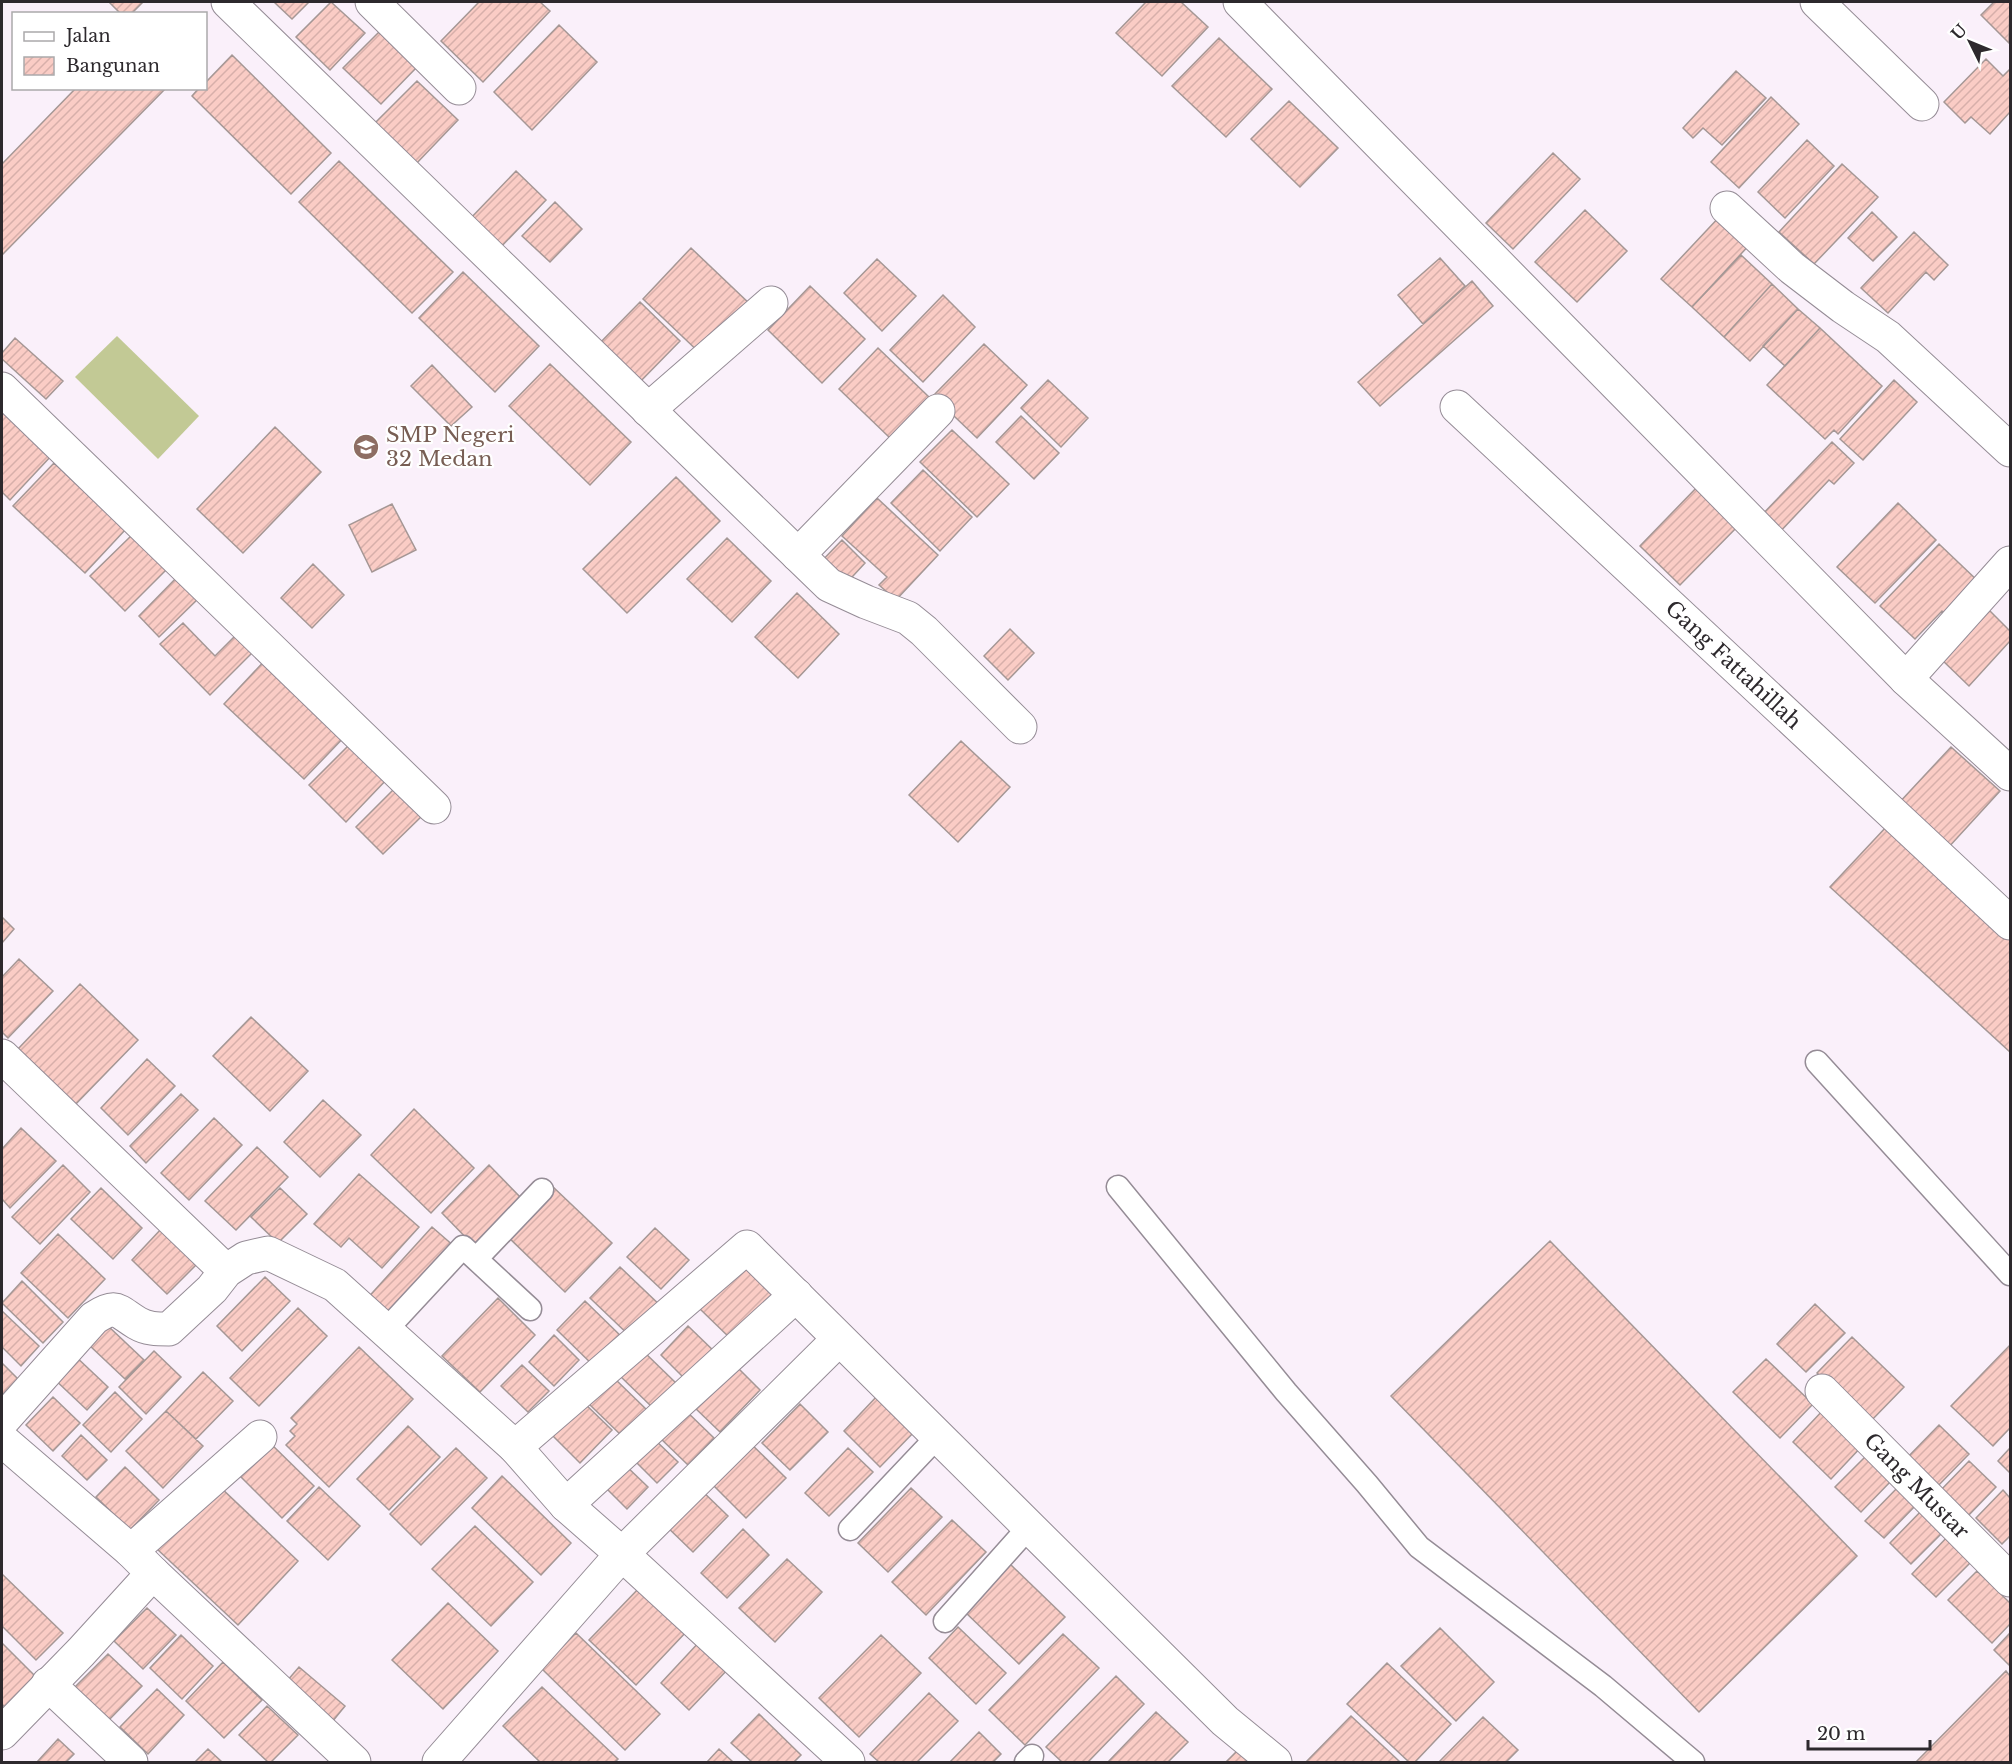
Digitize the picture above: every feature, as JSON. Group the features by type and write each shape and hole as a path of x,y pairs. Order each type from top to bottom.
{"street":[{"path":"228,2 829,585 908,618 924,631 1020,727"},
{"path":"372,2 459,88"},
{"path":"1240,2 1906,679 2010,774"},
{"path":"1817,2 1922,104"},
{"path":"1727,208 1792,268 1843,307 1888,337 2010,450"},
{"path":"648,410 771,303"},
{"path":"2,389 434,807"},
{"name":"Gang Fattahillah","path":"1457,407 2010,923"},
{"path":"798,555 938,411"},
{"path":"1906,679 2010,563"},
{"path":"2,1056 225,1271"},
{"path":"515,1447 747,1247 1225,1721 1275,1762"},
{"path":"2,1421 94,1318 106,1310 120,1311 136,1323 152,1329 170,1329 212,1289 225,1271 246,1258 268,1253 335,1285 515,1447 566,1505 622,1554 845,1762"},
{"path":"566,1505 796,1295"},
{"path":"439,1762 622,1554 839,1338"},
{"name":"Gang Mustar","path":"1822,1391 2010,1580"},
{"path":"2,1733 81,1652 142,1562 260,1437"},
{"path":"2,1440 142,1562 354,1762"},
{"path":"48,1684 131,1762"}],"lane":[{"path":"1817,1062 2010,1274"},
{"path":"1118,1187 1286,1392 1419,1547 1603,1686 1693,1762"},
{"path":"476,1259 542,1190"},
{"path":"385,1331 463,1247 530,1309"},
{"path":"850,1529 938,1436"},
{"path":"945,1621 1029,1527"}],"green space":[{"path":"117,336 199,416 158,459 75,377"}],"building":[{"path":"109,2 143,2 133,12 119,12"},
{"path":"274,2 309,2 292,19"},
{"path":"331,2 365,33 330,70 296,37"},
{"path":"479,2 540,2 550,11 483,82 441,41"},
{"path":"1146,2 1181,2 1208,27 1162,76 1116,33"},
{"path":"1994,2 2010,2 2009,43 1981,15"},
{"path":"559,25 597,62 532,130 494,92"},
{"path":"379,32 416,68 381,104 343,68"},
{"path":"1219,38 1272,89 1226,137 1172,86"},
{"path":"232,55 331,153 291,194 192,96 197,90 207,90 207,81"},
{"path":"1986,59 2003,76 2010,69 2010,112 1990,134 1971,117 1965,123 1944,102"},
{"path":"1736,71 1766,98 1722,145 1703,128 1693,138 1683,128"},
{"path":"417,81 458,120 415,165 373,125"},
{"path":"74,90 164,90 2,255 2,164"},
{"path":"1771,97 1799,124 1739,188 1711,162"},
{"path":"1289,101 1338,148 1300,187 1251,139"},
{"path":"1807,140 1834,166 1785,218 1758,192"},
{"path":"1553,153 1580,179 1513,249 1486,223"},
{"path":"339,161 453,272 412,313 299,202"},
{"path":"1842,164 1878,197 1814,264 1779,232"},
{"path":"516,171 546,200 498,250 468,221"},
{"path":"555,202 582,229 550,262 522,236"},
{"path":"1585,210 1627,251 1577,302 1535,262"},
{"path":"1872,212 1897,237 1873,261 1848,238"},
{"path":"1722,214 1752,242 1692,307 1661,279"},
{"path":"1914,232 1948,265 1934,280 1926,272 1888,313 1861,288"},
{"path":"691,248 752,306 704,357 643,299"},
{"path":"1741,255 1772,284 1724,337 1692,307"},
{"path":"1440,258 1465,286 1423,324 1398,295"},
{"path":"877,259 916,296 882,331 844,293"},
{"path":"463,272 539,346 495,392 419,318"},
{"path":"1472,281 1493,306 1380,406 1358,382"},
{"path":"1772,284 1798,309 1750,361 1724,337"},
{"path":"810,286 865,339 822,383 768,330"},
{"path":"943,295 975,327 923,382 890,350"},
{"path":"640,302 680,341 635,387 595,348"},
{"path":"1798,309 1820,328 1785,366 1763,346"},
{"path":"1820,328 1882,386 1838,434 1834,430 1825,439 1767,385"},
{"path":"15,338 63,381 46,399 2,359 2,353"},
{"path":"984,344 1027,385 977,438 933,396"},
{"path":"878,348 929,397 890,438 839,389"},
{"path":"550,364 631,442 590,485 509,406"},
{"path":"432,365 472,407 451,426 411,386"},
{"path":"1048,380 1088,418 1061,447 1021,408"},
{"path":"1894,380 1917,402 1863,460 1840,439"},
{"path":"2,407 52,455 10,500 2,492"},
{"path":"1021,416 1059,453 1034,479 996,442"},
{"path":"275,427 321,472 243,553 197,509"},
{"path":"952,430 1009,484 977,517 920,462"},
{"path":"1832,442 1854,463 1834,484 1829,480 1776,536 1758,519"},
{"path":"54,463 125,530 85,573 13,506"},
{"path":"923,470 972,517 940,551 891,503"},
{"path":"676,477 720,521 627,613 583,569"},
{"path":"1700,484 1741,523 1680,585 1640,546"},
{"path":"877,498 938,555 896,600 879,585 887,577 842,536"},
{"path":"1898,503 1936,540 1875,603 1837,567"},
{"path":"392,504 416,550 372,572 349,525"},
{"path":"132,535 166,570 125,611 90,576"},
{"path":"727,538 771,581 732,622 687,579"},
{"path":"842,540 865,563 841,589 817,566"},
{"path":"1939,544 1980,583 1947,616 1942,611 1915,639 1880,606"},
{"path":"313,564 344,595 312,628 281,598"},
{"path":"181,573 203,594 159,637 139,616"},
{"path":"797,593 839,634 798,678 755,637"},
{"path":"1987,608 2010,631 2010,641 1969,686 1940,658"},
{"path":"183,623 215,656 240,631 257,648 210,695 160,644"},
{"path":"1010,629 1034,653 1008,680 984,656"},
{"path":"269,656 349,732 304,779 224,704"},
{"path":"353,741 389,777 346,822 309,785"},
{"path":"961,741 1010,787 958,842 909,795"},
{"path":"1951,747 2000,791 1947,849 1898,804"},
{"path":"396,787 424,814 383,854 356,827"},
{"path":"1887,826 2010,939 2010,1052 1830,887"},
{"path":"2,917 14,929 2,943"},
{"path":"19,959 53,991 8,1038 2,1032 2,977"},
{"path":"80,984 138,1040 74,1106 17,1050"},
{"path":"251,1017 308,1071 270,1111 213,1056"},
{"path":"147,1059 175,1086 128,1135 101,1108"},
{"path":"181,1094 198,1110 146,1163 130,1146"},
{"path":"323,1100 361,1135 320,1177 284,1142"},
{"path":"414,1109 474,1168 431,1213 371,1155"},
{"path":"214,1118 242,1145 189,1200 161,1173"},
{"path":"21,1128 56,1161 10,1208 2,1199 2,1149"},
{"path":"257,1147 288,1177 236,1230 205,1201"},
{"path":"63,1165 90,1192 40,1244 12,1217"},
{"path":"489,1165 523,1200 476,1248 442,1213"},
{"path":"359,1174 419,1227 382,1268 349,1238 341,1247 314,1224"},
{"path":"551,1185 612,1243 565,1292 504,1233"},
{"path":"101,1188 142,1228 113,1259 71,1219"},
{"path":"280,1188 307,1214 278,1243 251,1217"},
{"path":"432,1227 455,1247 386,1322 364,1302"},
{"path":"162,1228 198,1263 167,1294 132,1260"},
{"path":"655,1228 689,1260 661,1289 627,1257"},
{"path":"58,1234 105,1279 68,1318 21,1273"},
{"path":"1550,1241 1857,1556 1699,1712 1391,1396"},
{"path":"744,1264 776,1295 732,1340 700,1309"},
{"path":"620,1267 665,1310 635,1341 590,1298"},
{"path":"265,1277 290,1301 242,1351 217,1326"},
{"path":"22,1281 63,1322 43,1343 2,1303"},
{"path":"498,1298 535,1335 480,1392 442,1356"},
{"path":"585,1301 628,1343 600,1372 557,1330"},
{"path":"1815,1304 1845,1333 1806,1372 1777,1344"},
{"path":"298,1308 327,1336 259,1406 230,1378"},
{"path":"2,1311 39,1346 21,1366 2,1347"},
{"path":"107,1325 144,1360 125,1379 88,1344"},
{"path":"688,1326 718,1355 690,1384 661,1355"},
{"path":"554,1335 579,1360 554,1386 529,1362"},
{"path":"1852,1337 1904,1387 1869,1423 1817,1373"},
{"path":"2010,1345 2010,1428 1993,1446 1951,1406"},
{"path":"359,1347 413,1399 329,1487 286,1445 295,1436 290,1431 297,1424 291,1418"},
{"path":"642,1350 677,1384 654,1409 618,1374"},
{"path":"154,1351 181,1377 146,1414 119,1387"},
{"path":"72,1353 108,1387 87,1410 50,1375"},
{"path":"1766,1359 1813,1404 1780,1438 1733,1392"},
{"path":"2,1363 18,1379 2,1395"},
{"path":"734,1364 760,1390 720,1432 693,1406"},
{"path":"522,1365 549,1391 528,1412 501,1386"},
{"path":"203,1372 233,1401 196,1439 166,1411"},
{"path":"614,1378 648,1411 623,1437 589,1404"},
{"path":"115,1392 142,1419 111,1452 83,1425"},
{"path":"878,1395 915,1431 880,1467 844,1431"},
{"path":"53,1397 80,1423 53,1451 26,1425"},
{"path":"581,1400 612,1430 580,1463 549,1432"},
{"path":"800,1404 828,1432 790,1470 762,1443"},
{"path":"1825,1408 1863,1445 1831,1479 1793,1442"},
{"path":"684,1409 714,1438 688,1465 658,1436"},
{"path":"166,1411 203,1446 163,1488 126,1451"},
{"path":"1939,1425 1969,1454 1934,1490 1904,1461"},
{"path":"408,1426 440,1457 389,1510 357,1479"},
{"path":"81,1435 107,1460 87,1480 62,1456"},
{"path":"653,1438 678,1462 657,1483 633,1459"},
{"path":"746,1439 786,1478 746,1518 707,1479"},
{"path":"268,1441 314,1486 282,1518 237,1473"},
{"path":"456,1448 487,1478 421,1545 390,1514"},
{"path":"848,1448 873,1472 829,1516 805,1493"},
{"path":"2010,1448 2010,1473 1998,1461"},
{"path":"1865,1457 1891,1481 1861,1512 1835,1487"},
{"path":"1969,1461 1996,1487 1967,1517 1940,1491"},
{"path":"624,1464 648,1487 627,1509 603,1485"},
{"path":"125,1467 159,1500 130,1530 96,1497"},
{"path":"502,1476 571,1543 541,1575 472,1508"},
{"path":"218,1485 298,1561 238,1625 157,1549"},
{"path":"697,1486 728,1516 693,1552 662,1522"},
{"path":"1899,1486 1917,1504 1884,1538 1865,1521"},
{"path":"319,1487 360,1526 328,1560 287,1521"},
{"path":"911,1488 942,1517 888,1572 858,1543"},
{"path":"2003,1490 2010,1498 2010,1536 2002,1544 1976,1518"},
{"path":"1925,1507 1947,1528 1911,1564 1890,1543"},
{"path":"952,1520 986,1552 926,1615 892,1582"},
{"path":"475,1526 533,1582 491,1626 432,1569"},
{"path":"743,1529 769,1555 727,1598 701,1573"},
{"path":"1950,1534 1975,1558 1936,1597 1912,1574"},
{"path":"787,1559 822,1592 775,1642 739,1608"},
{"path":"1010,1564 1065,1617 1019,1664 964,1611"},
{"path":"1977,1571 2010,1603 2010,1624 1992,1643 1948,1600"},
{"path":"2,1574 63,1633 36,1660 2,1626"},
{"path":"640,1587 687,1631 636,1685 589,1640"},
{"path":"448,1603 498,1651 443,1709 392,1660"},
{"path":"147,1608 176,1635 143,1669 114,1641"},
{"path":"958,1627 1006,1673 976,1704 929,1658"},
{"path":"1440,1628 1494,1682 1456,1721 1401,1666"},
{"path":"576,1633 660,1714 625,1750 541,1668"},
{"path":"2010,1633 2010,1666 1994,1650"},
{"path":"1063,1634 1099,1668 1025,1745 989,1710"},
{"path":"181,1635 213,1666 182,1699 150,1668"},
{"path":"881,1635 921,1673 859,1737 819,1698"},
{"path":"701,1640 729,1668 689,1710 661,1683"},
{"path":"2,1643 38,1679 8,1711 2,1704"},
{"path":"108,1654 142,1686 107,1722 73,1689"},
{"path":"223,1662 262,1700 224,1738 186,1701"},
{"path":"1387,1663 1451,1724 1415,1762 1409,1762 1347,1704"},
{"path":"299,1667 345,1706 328,1727 281,1688"},
{"path":"2006,1671 2010,1676 2010,1762 1916,1762"},
{"path":"1116,1676 1144,1704 1088,1762 1062,1762 1046,1747"},
{"path":"542,1687 618,1759 615,1762 540,1762 503,1726"},
{"path":"157,1689 184,1715 148,1754 120,1727"},
{"path":"929,1693 958,1721 917,1762 879,1762 870,1754"},
{"path":"267,1706 298,1735 271,1762 268,1762 239,1735"},
{"path":"1156,1712 1188,1742 1168,1762 1108,1762"},
{"path":"759,1714 801,1755 794,1762 752,1762 731,1743"},
{"path":"1351,1716 1400,1762 1306,1762"},
{"path":"1483,1717 1518,1750 1506,1762 1439,1762"},
{"path":"979,1732 1001,1754 993,1762 950,1762"},
{"path":"58,1739 74,1754 66,1762 37,1762"},
{"path":"208,1749 222,1762 195,1762"},
{"path":"719,1749 733,1762 707,1762"},
{"path":"1238,1750 1252,1762 1226,1762"}],"place":[{"name":"SMP Negeri 32 Medan","path":"366,447"}]}
